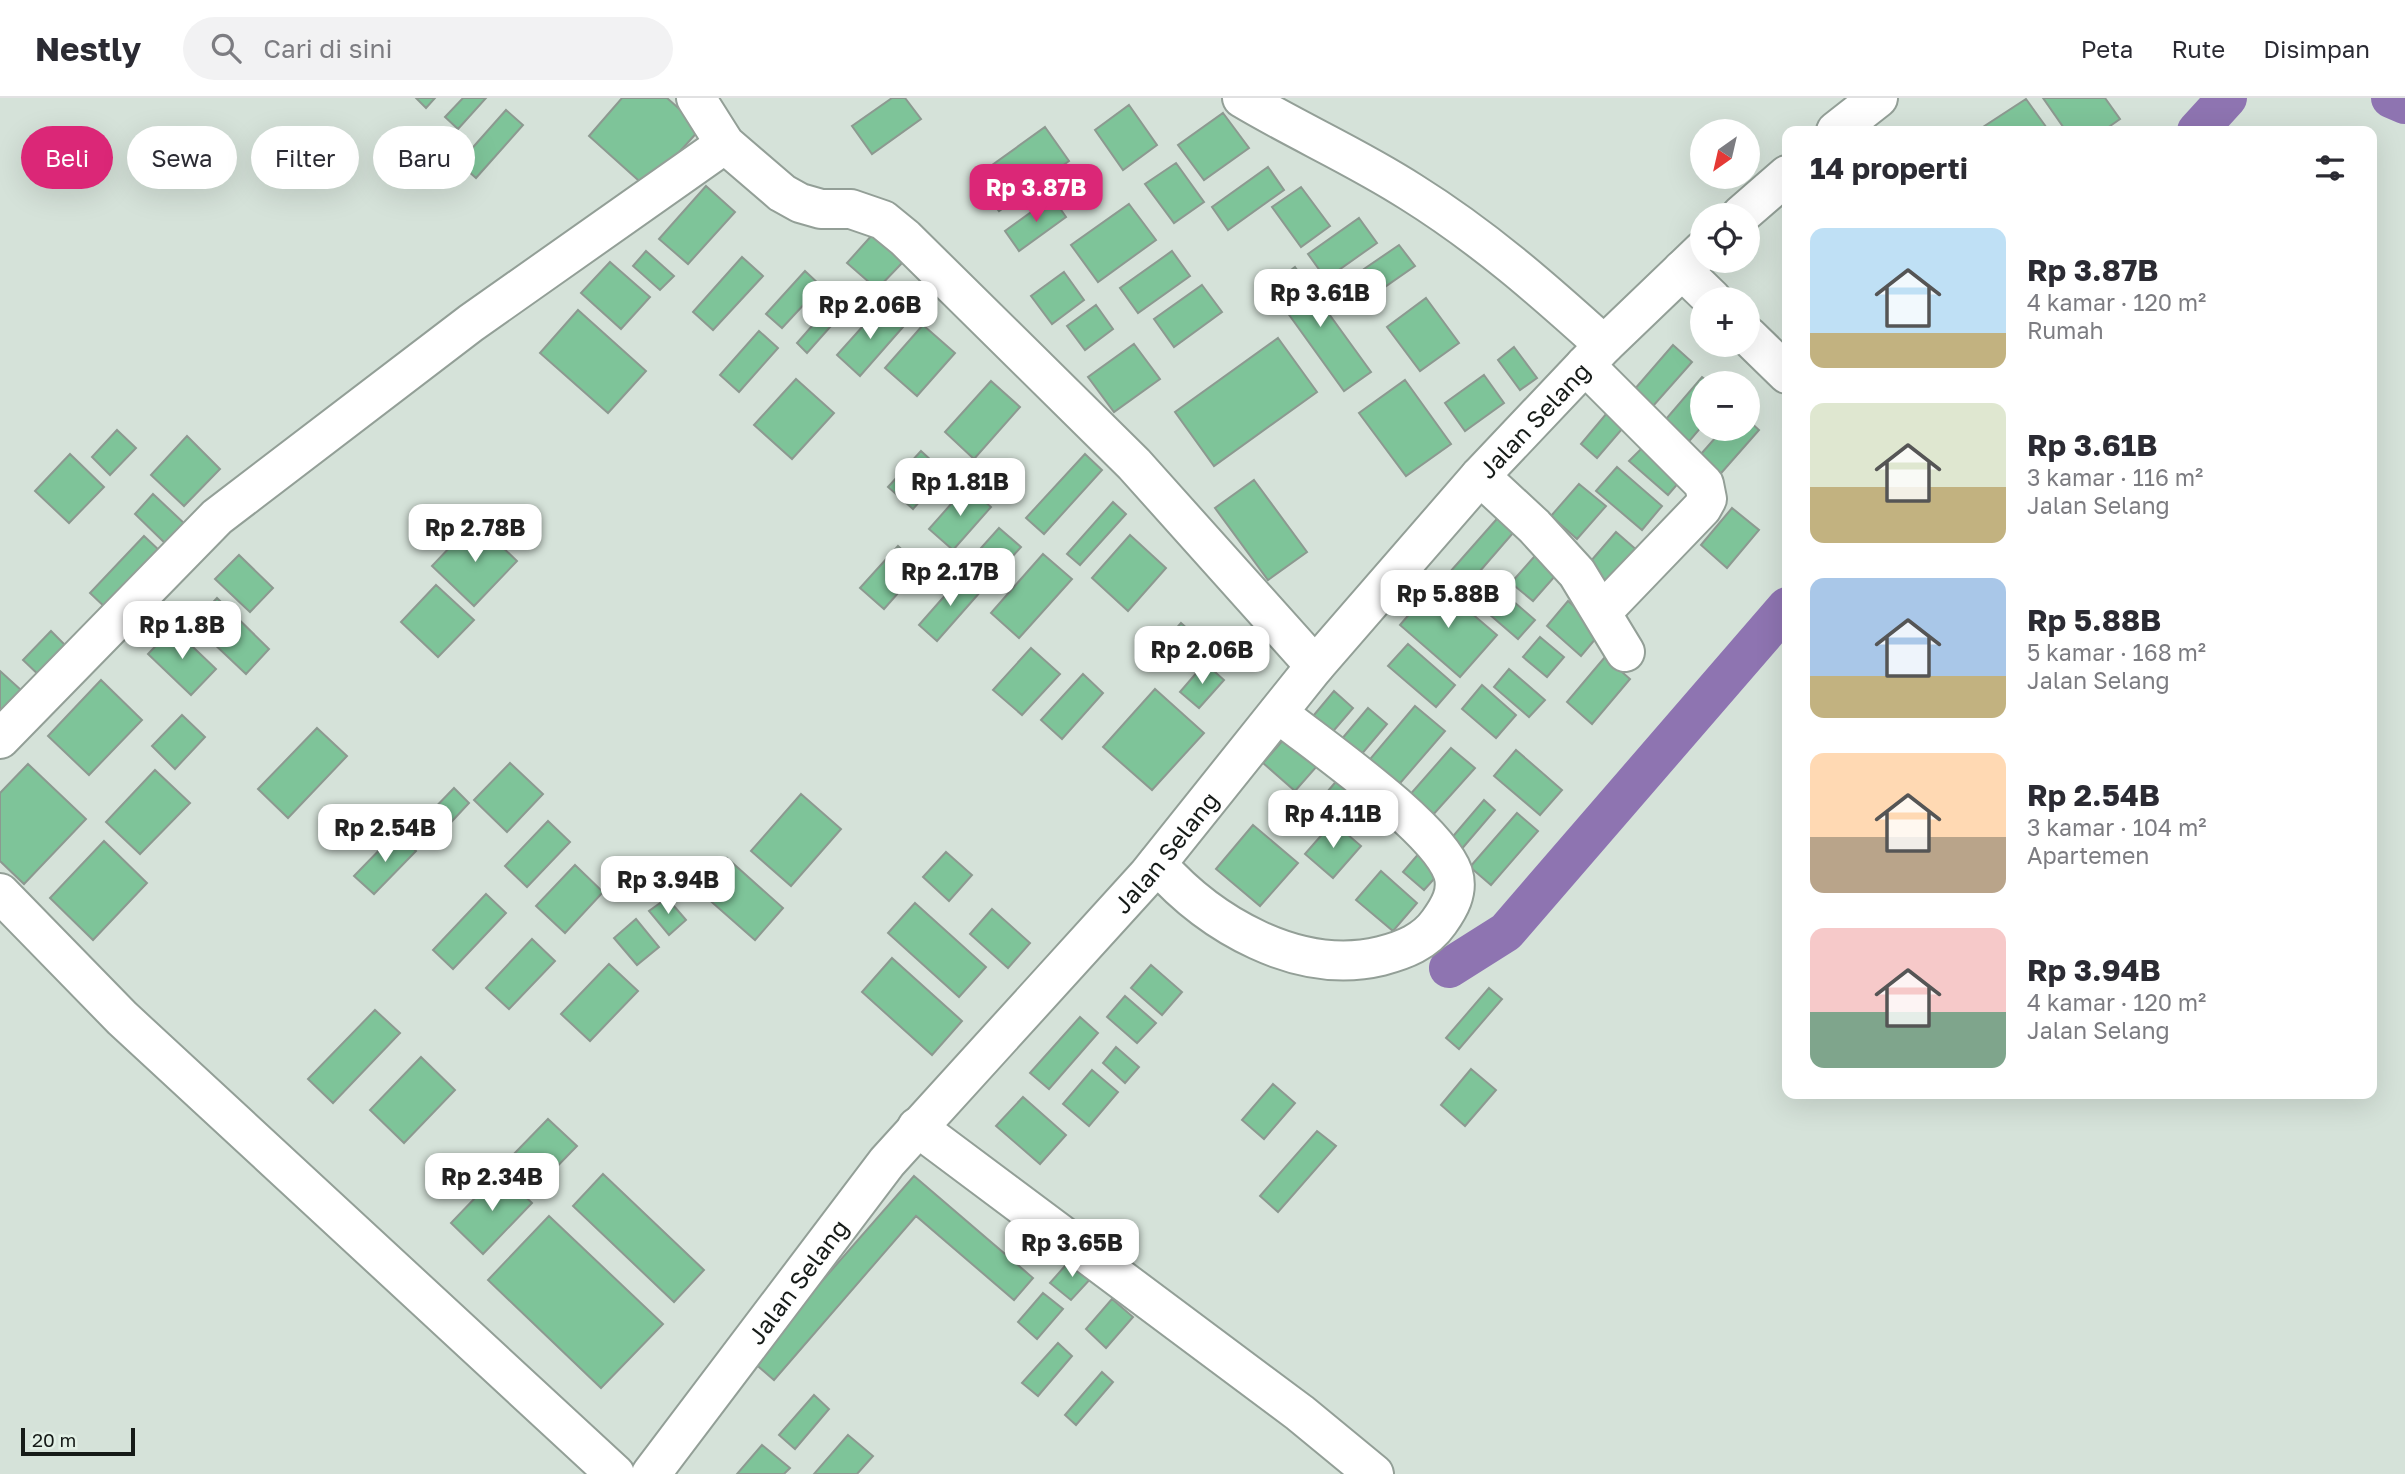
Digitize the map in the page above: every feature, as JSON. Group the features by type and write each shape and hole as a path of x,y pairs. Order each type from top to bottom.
{"street":[{"path":"696,98 725,144 782,193 800,203 821,209 851,209 883,220 905,238 1134,464 1315,666"},
{"path":"1242,98 1409,190 1515,264 1704,484 1707,499 1702,508 1602,612"},
{"path":"1842,126 1878,98"},
{"path":"0,739 217,517 471,323 725,144"},
{"path":"1755,203 1782,179"},
{"name":"Jalan Selang","path":"651,1474 887,1162 917,1127 1101,929 1152,870 1315,666 1480,476 1594,355 1690,262"},
{"path":"1760,348 1782,369"},
{"path":"1480,476 1555,547 1577,573 1625,652"},
{"path":"1152,870 1250,936 1318,959 1353,961 1405,950 1437,926 1452,902 1454,892 1453,873 1447,863 1422,830 1394,805 1278,713"},
{"path":"0,893 122,1018 615,1474"},
{"path":"917,1127 1300,1413 1374,1474"}],"building":[{"path":"416,98 435,98 426,108"},
{"path":"463,98 486,98 461,126 455,126 445,117"},
{"path":"622,98 667,98 701,128 647,188 589,136"},
{"path":"892,98 905,98 921,119 872,154 852,126"},
{"path":"2043,98 2105,98 2120,119 2110,126 2063,126"},
{"path":"2026,99 2045,126 1985,126"},
{"path":"1129,105 1157,145 1123,170 1095,130"},
{"path":"506,110 523,125 476,178 475,145"},
{"path":"1223,113 1249,148 1204,180 1178,145"},
{"path":"1045,127 1069,161 999,211 974,178"},
{"path":"1176,163 1204,202 1174,223 1145,184"},
{"path":"1268,167 1284,190 1228,230 1212,207"},
{"path":"706,186 735,212 688,264 659,239"},
{"path":"1301,187 1330,226 1301,247 1272,207"},
{"path":"1052,197 1066,217 1019,251 1005,231"},
{"path":"1129,204 1156,240 1098,282 1071,245"},
{"path":"1359,218 1377,243 1326,279 1308,254"},
{"path":"873,234 903,262 877,289 847,263"},
{"path":"1399,245 1415,266 1379,291 1364,269"},
{"path":"646,251 674,276 660,290 633,266"},
{"path":"1172,251 1190,276 1138,313 1120,288"},
{"path":"742,257 763,276 713,330 693,312"},
{"path":"610,262 650,297 621,329 581,293"},
{"path":"1295,267 1371,372 1344,391 1269,287"},
{"path":"805,271 821,286 782,328 766,314"},
{"path":"1064,272 1084,300 1052,324 1031,296"},
{"path":"1202,285 1222,312 1174,347 1154,319"},
{"path":"1426,298 1459,343 1420,371 1387,327"},
{"path":"835,300 846,309 807,353 797,343"},
{"path":"1096,305 1113,329 1085,350 1067,326"},
{"path":"881,306 903,327 860,376 837,355"},
{"path":"578,310 646,371 608,413 540,353"},
{"path":"923,325 955,353 917,396 885,368"},
{"path":"759,331 778,348 739,392 720,375"},
{"path":"1278,338 1317,392 1214,466 1175,412"},
{"path":"1134,344 1160,379 1114,412 1088,377"},
{"path":"1673,345 1692,362 1653,406 1634,390"},
{"path":"1514,347 1537,378 1520,390 1498,360"},
{"path":"1484,375 1504,403 1465,431 1445,403"},
{"path":"796,379 834,413 792,459 754,425"},
{"path":"1405,380 1451,444 1406,476 1359,413"},
{"path":"991,381 1020,407 974,459 945,432"},
{"path":"1690,391 1690,440 1685,446 1661,425"},
{"path":"1612,407 1628,422 1597,458 1581,444"},
{"path":"117,430 136,448 110,475 92,457"},
{"path":"187,436 220,469 184,506 151,475"},
{"path":"1712,441 1749,441 1715,480 1694,462"},
{"path":"1642,448 1680,481 1668,495 1629,461"},
{"path":"921,451 945,473 913,509 888,487"},
{"path":"70,454 104,487 69,523 35,491"},
{"path":"1085,454 1102,470 1044,534 1026,518"},
{"path":"1617,467 1662,506 1642,530 1596,491"},
{"path":"1254,480 1307,552 1268,580 1215,508"},
{"path":"1579,484 1606,506 1577,539 1551,516"},
{"path":"967,486 991,507 953,550 929,529"},
{"path":"153,494 187,526 168,546 135,514"},
{"path":"1113,502 1126,514 1080,565 1067,554"},
{"path":"1732,508 1759,530 1727,568 1701,545"},
{"path":"1503,512 1519,526 1467,586 1450,572"},
{"path":"475,521 517,561 474,606 432,566"},
{"path":"999,528 1021,547 987,585 965,566"},
{"path":"1616,532 1639,552 1606,589 1584,569"},
{"path":"1130,535 1166,568 1128,611 1092,578"},
{"path":"144,536 162,553 108,610 90,593"},
{"path":"898,546 921,567 884,609 860,588"},
{"path":"1541,549 1562,568 1533,601 1511,583"},
{"path":"1043,554 1072,579 1019,638 991,613"},
{"path":"239,555 273,588 250,612 215,579"},
{"path":"963,575 981,591 937,641 919,625"},
{"path":"1436,583 1497,635 1460,677 1400,625"},
{"path":"436,585 474,620 438,657 401,622"},
{"path":"1499,589 1535,620 1518,639 1482,608"},
{"path":"217,598 269,649 246,674 193,624"},
{"path":"1568,601 1602,631 1581,656 1547,626"},
{"path":"1181,623 1198,638 1175,664 1158,649"},
{"path":"173,628 216,669 191,695 148,654"},
{"path":"51,631 69,649 42,678 23,660"},
{"path":"1540,637 1564,657 1547,677 1523,657"},
{"path":"1408,644 1455,685 1436,707 1388,666"},
{"path":"1031,648 1060,674 1022,715 993,690"},
{"path":"1605,657 1630,679 1592,724 1567,702"},
{"path":"1205,663 1224,680 1199,708 1180,692"},
{"path":"1509,669 1545,700 1529,717 1494,687"},
{"path":"0,671 21,690 0,712"},
{"path":"1083,674 1103,693 1062,739 1041,720"},
{"path":"101,680 142,720 89,775 48,736"},
{"path":"1482,685 1516,715 1496,738 1462,709"},
{"path":"1155,689 1204,733 1152,790 1103,747"},
{"path":"1334,691 1353,708 1323,743 1304,727"},
{"path":"1415,706 1445,731 1395,789 1366,764"},
{"path":"1368,708 1387,724 1360,756 1341,740"},
{"path":"182,715 205,737 175,769 152,746"},
{"path":"317,728 347,756 288,818 258,789"},
{"path":"1292,730 1324,758 1295,791 1263,763"},
{"path":"1451,748 1475,768 1431,817 1408,797"},
{"path":"1516,750 1562,790 1540,815 1494,776"},
{"path":"510,763 543,794 507,832 474,800"},
{"path":"28,764 86,819 24,884 0,861 0,793"},
{"path":"155,770 190,803 140,854 106,822"},
{"path":"1345,771 1385,805 1362,832 1322,798"},
{"path":"454,788 469,803 442,832 426,817"},
{"path":"801,794 841,829 791,886 751,851"},
{"path":"1484,800 1495,810 1454,858 1443,848"},
{"path":"1517,813 1538,831 1491,885 1470,867"},
{"path":"548,821 570,842 527,887 505,866"},
{"path":"1333,822 1361,846 1333,878 1305,854"},
{"path":"1253,825 1298,863 1260,906 1216,869"},
{"path":"396,833 416,851 374,894 354,876"},
{"path":"104,841 147,883 93,940 50,898"},
{"path":"1421,851 1443,869 1424,890 1403,872"},
{"path":"946,852 972,875 949,901 923,877"},
{"path":"727,858 783,908 755,940 698,890"},
{"path":"575,865 603,892 565,933 536,906"},
{"path":"1381,871 1417,903 1393,931 1356,900"},
{"path":"486,894 506,913 453,969 433,950"},
{"path":"667,898 686,920 669,935 649,911"},
{"path":"915,903 986,967 959,997 888,933"},
{"path":"992,909 1030,943 1008,968 970,934"},
{"path":"636,919 659,947 637,965 614,938"},
{"path":"532,939 555,961 509,1009 486,988"},
{"path":"892,958 962,1021 932,1055 862,992"},
{"path":"609,964 638,991 590,1041 561,1014"},
{"path":"1151,965 1182,992 1162,1015 1131,988"},
{"path":"1489,988 1502,999 1459,1049 1446,1038"},
{"path":"1125,996 1156,1023 1137,1043 1107,1017"},
{"path":"375,1010 400,1033 333,1103 308,1079"},
{"path":"1080,1017 1098,1033 1049,1089 1030,1073"},
{"path":"1116,1047 1139,1067 1125,1083 1103,1063"},
{"path":"421,1057 455,1090 404,1143 370,1110"},
{"path":"1471,1069 1496,1090 1465,1126 1441,1105"},
{"path":"1092,1070 1118,1092 1089,1126 1063,1104"},
{"path":"1273,1084 1295,1103 1264,1139 1242,1120"},
{"path":"1023,1097 1066,1135 1040,1164 996,1126"},
{"path":"548,1119 577,1146 539,1185 510,1158"},
{"path":"1317,1131 1336,1146 1278,1212 1260,1196"},
{"path":"500,1172 532,1203 483,1254 451,1223"},
{"path":"603,1174 704,1270 674,1302 573,1206"},
{"path":"914,1176 1033,1278 1014,1300 916,1216 774,1380 752,1361"},
{"path":"549,1216 663,1324 601,1388 488,1280"},
{"path":"1072,1258 1093,1276 1071,1300 1050,1283"},
{"path":"1043,1293 1063,1309 1037,1339 1018,1322"},
{"path":"1112,1299 1133,1317 1106,1348 1086,1329"},
{"path":"1058,1343 1072,1356 1038,1396 1022,1383"},
{"path":"1102,1372 1113,1382 1076,1425 1065,1415"},
{"path":"814,1395 829,1409 795,1449 779,1435"},
{"path":"848,1435 873,1456 857,1474 814,1474"},
{"path":"762,1445 790,1468 784,1474 737,1474"}],"waterway":[{"path":"2202,126 2227,98"},
{"path":"2391,98 2405,104"},
{"path":"1449,968 1506,932 1782,613"}]}
